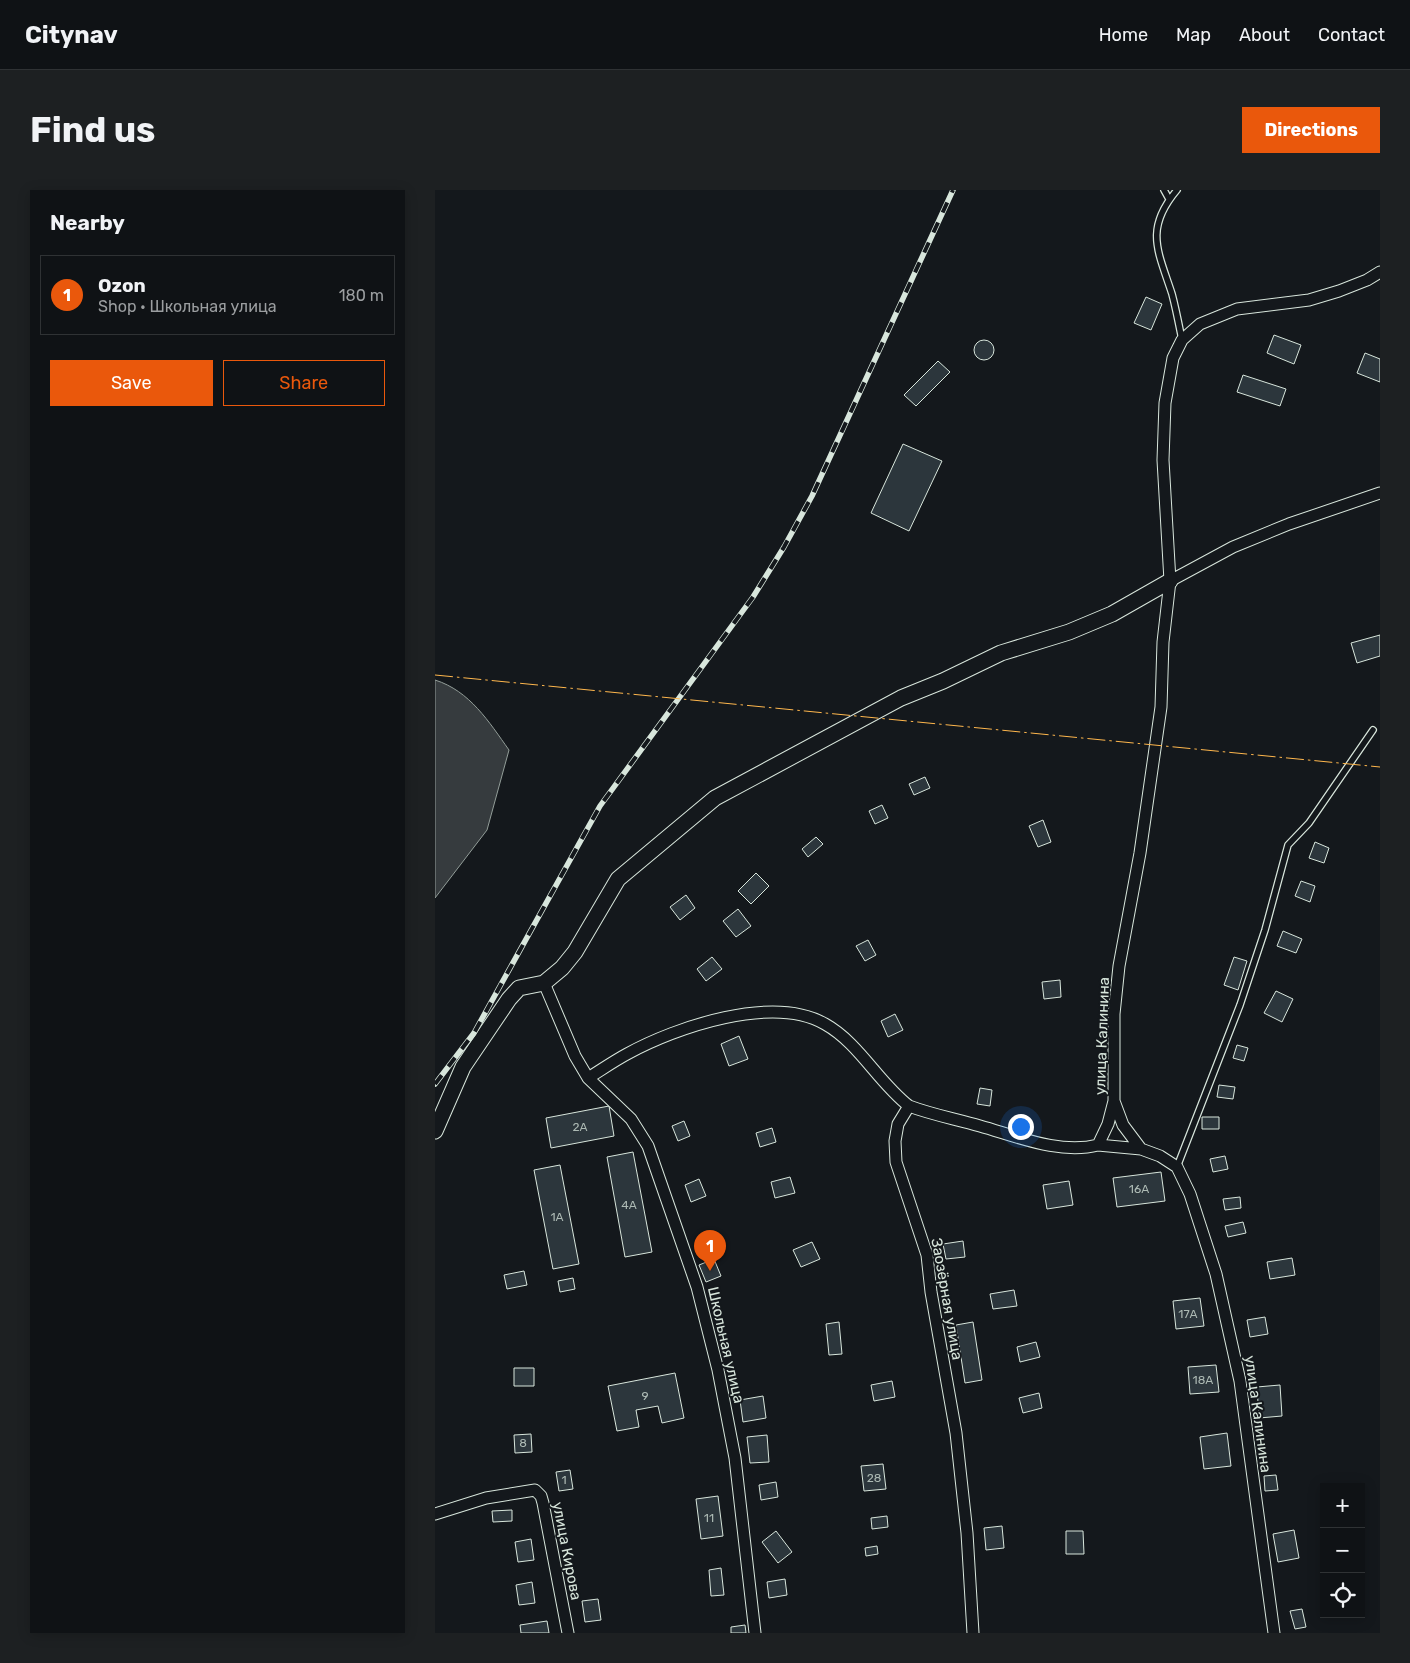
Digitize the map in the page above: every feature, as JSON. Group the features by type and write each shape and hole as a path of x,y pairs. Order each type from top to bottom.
{"street":[{"path":"1182,340 1199,324 1237,309 1309,300 1367,280 1380,272"},
{"name":"улица Калинина","path":"1141,1149 1123,1125 1114,1101 1114,1014 1119,966 1140,853 1161,707 1163,642 1170,581 1163,460 1165,403 1173,358 1182,340"},
{"path":"435,1130 463,1067 509,999 519,988 544,983 562,968 575,952 618,879 715,798 901,698 943,681 1001,653 1069,632 1112,614 1233,548 1289,524 1380,494"},
{"name":"Школьная улица","path":"544,983 575,1056 588,1078 631,1119 648,1146 697,1287 718,1370 735,1458 755,1633"},
{"path":"588,1078 627,1053 703,1023 761,1013 790,1014 809,1017 826,1024 839,1035 894,1094 909,1106 1035,1141 1070,1148 1087,1148 1098,1145 1141,1149 1160,1156 1177,1167"},
{"path":"1098,1145 1108,1124 1114,1101"},
{"name":"Заозёрная улица","path":"909,1106 898,1124 895,1141 897,1162 927,1255 931,1292 956,1432 967,1532 973,1633"},
{"name":"улица Калинина","path":"1177,1167 1190,1194 1216,1274 1240,1381 1274,1633"},
{"name":"улица Кирова","path":"435,1514 486,1498 535,1490 541,1496 543,1503 567,1633"}],"lane":[{"path":"1164,190 1169,200"},
{"path":"1177,190 1159,216 1156,238 1160,260 1172,295 1182,340"},
{"path":"1177,1167 1240,1005 1265,930 1288,845 1309,823 1373,730"}],"shaded area":[{"path":"435,680 459,692 469,700 486,718 509,750 487,830 435,898"}],"building":[{"path":"1146,297 1162,304 1151,330 1134,323"},
{"path":"1274,335 1301,345 1294,364 1267,353"},
{"path":"980,340 988,340 994,346 994,354 988,360 980,360 974,354 974,346"},
{"path":"1365,353 1380,359 1380,382 1357,373"},
{"path":"938,361 950,372 916,406 904,395"},
{"path":"1243,375 1286,389 1280,406 1237,392"},
{"path":"903,444 942,461 909,531 871,513"},
{"path":"1380,635 1380,656 1357,663 1351,643"},
{"path":"925,777 930,788 914,795 909,784"},
{"path":"882,805 888,818 875,824 869,811"},
{"path":"1043,820 1051,842 1038,847 1029,826"},
{"path":"816,837 823,844 808,857 802,849"},
{"path":"1315,842 1329,848 1324,863 1309,858"},
{"path":"756,873 769,886 751,904 738,891"},
{"path":"1301,881 1315,886 1310,902 1295,896"},
{"path":"686,895 695,908 680,920 670,907"},
{"path":"738,909 751,926 736,937 723,921"},
{"path":"1283,931 1302,939 1296,953 1277,946"},
{"path":"868,940 876,955 865,961 856,946"},
{"path":"712,957 722,969 706,981 697,969"},
{"path":"1234,957 1247,961 1238,990 1224,985"},
{"path":"1060,980 1061,997 1044,999 1042,982"},
{"path":"1276,991 1293,999 1282,1022 1264,1013"},
{"path":"895,1014 903,1030 888,1037 881,1021"},
{"path":"739,1036 748,1059 729,1066 721,1044"},
{"path":"1237,1045 1248,1048 1244,1061 1233,1058"},
{"path":"1219,1085 1235,1087 1233,1099 1217,1097"},
{"path":"980,1088 992,1090 990,1106 977,1104"},
{"path":"609,1106 614,1136 551,1148 546,1118"},
{"path":"1202,1117 1219,1117 1219,1129 1202,1129"},
{"path":"684,1121 690,1136 678,1141 672,1126"},
{"path":"772,1128 776,1142 760,1147 756,1133"},
{"path":"633,1152 652,1252 625,1257 607,1157"},
{"path":"1225,1156 1228,1169 1213,1172 1210,1159"},
{"path":"560,1165 579,1264 553,1269 534,1170"},
{"path":"1161,1172 1165,1201 1117,1207 1113,1178"},
{"path":"790,1177 795,1193 775,1198 771,1182"},
{"path":"699,1179 706,1196 691,1202 685,1185"},
{"path":"1069,1181 1073,1205 1047,1209 1043,1185"},
{"path":"1240,1197 1241,1208 1225,1210 1223,1199"},
{"path":"1243,1222 1246,1233 1228,1237 1225,1226"},
{"path":"963,1241 965,1257 946,1259 943,1244"},
{"path":"812,1242 820,1259 801,1267 793,1250"},
{"path":"1292,1258 1295,1275 1270,1279 1267,1262"},
{"path":"714,1259 721,1276 706,1282 699,1265"},
{"path":"524,1271 527,1285 507,1289 504,1275"},
{"path":"573,1278 575,1289 560,1292 558,1281"},
{"path":"1014,1290 1017,1306 993,1309 990,1294"},
{"path":"1200,1298 1204,1326 1176,1329 1173,1301"},
{"path":"1265,1317 1268,1334 1250,1337 1247,1320"},
{"path":"839,1322 842,1354 829,1355 826,1324"},
{"path":"973,1322 982,1380 965,1383 956,1325"},
{"path":"1036,1342 1040,1357 1020,1362 1017,1347"},
{"path":"1216,1365 1219,1392 1190,1394 1188,1367"},
{"path":"514,1368 534,1368 534,1386 514,1386"},
{"path":"675,1373 684,1418 662,1423 658,1406 636,1410 639,1427 617,1431 608,1386"},
{"path":"892,1381 895,1397 874,1401 871,1385"},
{"path":"1280,1385 1282,1416 1259,1418 1257,1387"},
{"path":"1039,1393 1042,1408 1023,1413 1019,1398"},
{"path":"763,1396 766,1418 743,1422 740,1400"},
{"path":"1227,1433 1231,1466 1204,1469 1200,1437"},
{"path":"531,1434 532,1452 515,1453 514,1435"},
{"path":"767,1435 769,1462 750,1463 747,1437"},
{"path":"883,1464 886,1489 864,1491 861,1466"},
{"path":"570,1470 573,1489 559,1491 556,1472"},
{"path":"1276,1475 1278,1490 1265,1491 1264,1476"},
{"path":"776,1482 778,1497 761,1500 759,1485"},
{"path":"718,1496 723,1536 701,1539 696,1499"},
{"path":"512,1510 512,1521 493,1522 492,1511"},
{"path":"887,1516 888,1527 872,1529 871,1518"},
{"path":"1002,1526 1004,1548 986,1550 984,1528"},
{"path":"1294,1530 1299,1558 1278,1562 1273,1534"},
{"path":"776,1531 792,1552 778,1563 762,1542"},
{"path":"1066,1531 1083,1531 1084,1554 1066,1554"},
{"path":"531,1539 534,1560 518,1562 515,1542"},
{"path":"877,1546 878,1554 866,1556 865,1548"},
{"path":"721,1568 724,1595 711,1596 709,1570"},
{"path":"785,1579 787,1595 769,1598 767,1582"},
{"path":"532,1582 535,1603 519,1605 516,1585"},
{"path":"598,1599 601,1620 585,1622 582,1601"},
{"path":"1302,1609 1306,1627 1295,1629 1290,1611"},
{"path":"547,1621 549,1633 521,1633 520,1625"},
{"path":"745,1625 746,1633 731,1633 731,1627"}],"railway":[{"path":"435,1084 474,1033 600,806 753,597 784,547 812,496 953,190"}],"power":[{"path":"435,675 1380,767"}],"place":[{"name":"Ozon","path":"710,1271"}]}
